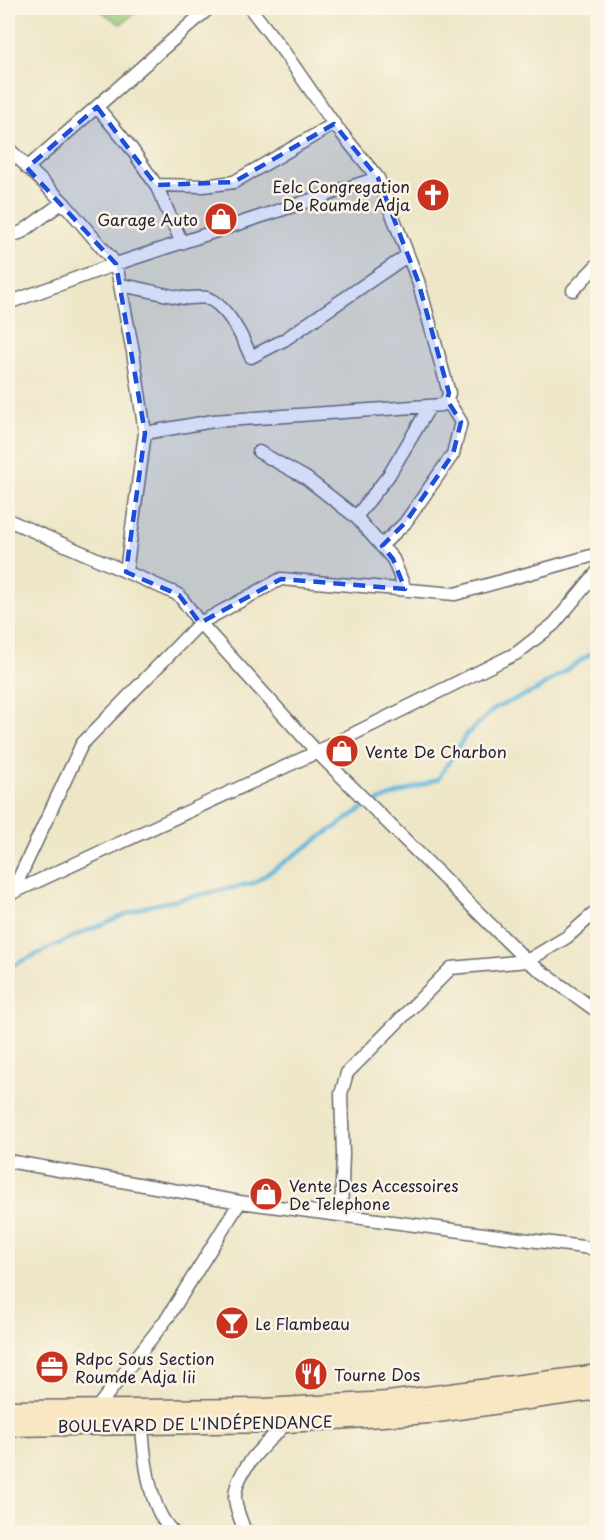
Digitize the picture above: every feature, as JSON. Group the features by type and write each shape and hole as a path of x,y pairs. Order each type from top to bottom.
{"main road":[{"name":"BOULEVARD DE L'INDÉPENDANCE","path":"8,1410 264,1408 388,1401 597,1374"},
{"name":"BOULEVARD DE L'INDÉPENDANCE","path":"8,1426 287,1424 430,1414 597,1390"}],"street":[{"path":"27,168 209,8"},
{"path":"146,433 213,421 442,405 449,393 418,281 378,178 334,124 250,8"},
{"path":"97,107 131,148 156,185 182,243"},
{"path":"156,185 203,186 234,182 334,124"},
{"path":"8,148 63,202 116,264 134,352 146,433 126,572"},
{"path":"8,303 116,264 378,178"},
{"path":"8,237 22,231 63,202"},
{"path":"120,285 185,298 207,298 232,320 251,357 284,340 408,255"},
{"path":"573,290 597,264"},
{"path":"381,546 405,524 453,454 461,422 447,400"},
{"path":"356,517 389,475 430,406"},
{"path":"259,452 306,478 356,517 393,559 405,589"},
{"path":"8,520 179,595 200,623 317,752 363,798 527,961 597,1012"},
{"path":"10,895 82,744 200,623 281,579 455,594 597,554"},
{"path":"10,895 317,752 517,653 554,624 597,571"},
{"path":"341,1215 343,1154 341,1094 347,1073 451,968 527,961 567,937 596,913"},
{"path":"8,1161 240,1202 597,1249"},
{"path":"96,1409 168,1317 240,1202"},
{"path":"245,1533 235,1497 242,1477 254,1454 287,1424"},
{"path":"142,1426 144,1462 151,1489 167,1527 174,1533"}],"highlighted area":[{"path":"97,107 156,185 234,182 334,124 378,178 418,281 449,393 447,400 461,422 453,454 405,523 382,546 393,559 405,589 281,579 200,623 179,595 126,572 145,433 116,264 27,168"}],"green space":[{"path":"97,8 142,8 120,24"}],"waterway":[{"path":"373,803 438,779 466,735 495,708 535,691 598,649"},
{"path":"8,968 79,934 144,907 254,883 366,806"}],"place":[{"name":"Eelc Congregation De Roumde Adja","path":"433,195"},
{"name":"Garage Auto","path":"221,219"},
{"name":"Vente De Charbon","path":"342,751"},
{"name":"Vente Des Accessoires De Telephone","path":"266,1194"},
{"name":"Le Flambeau","path":"232,1323"},
{"name":"Rdpc Sous Section Roumde Adja Iii","path":"52,1367"},
{"name":"Tourne Dos","path":"311,1374"}]}
